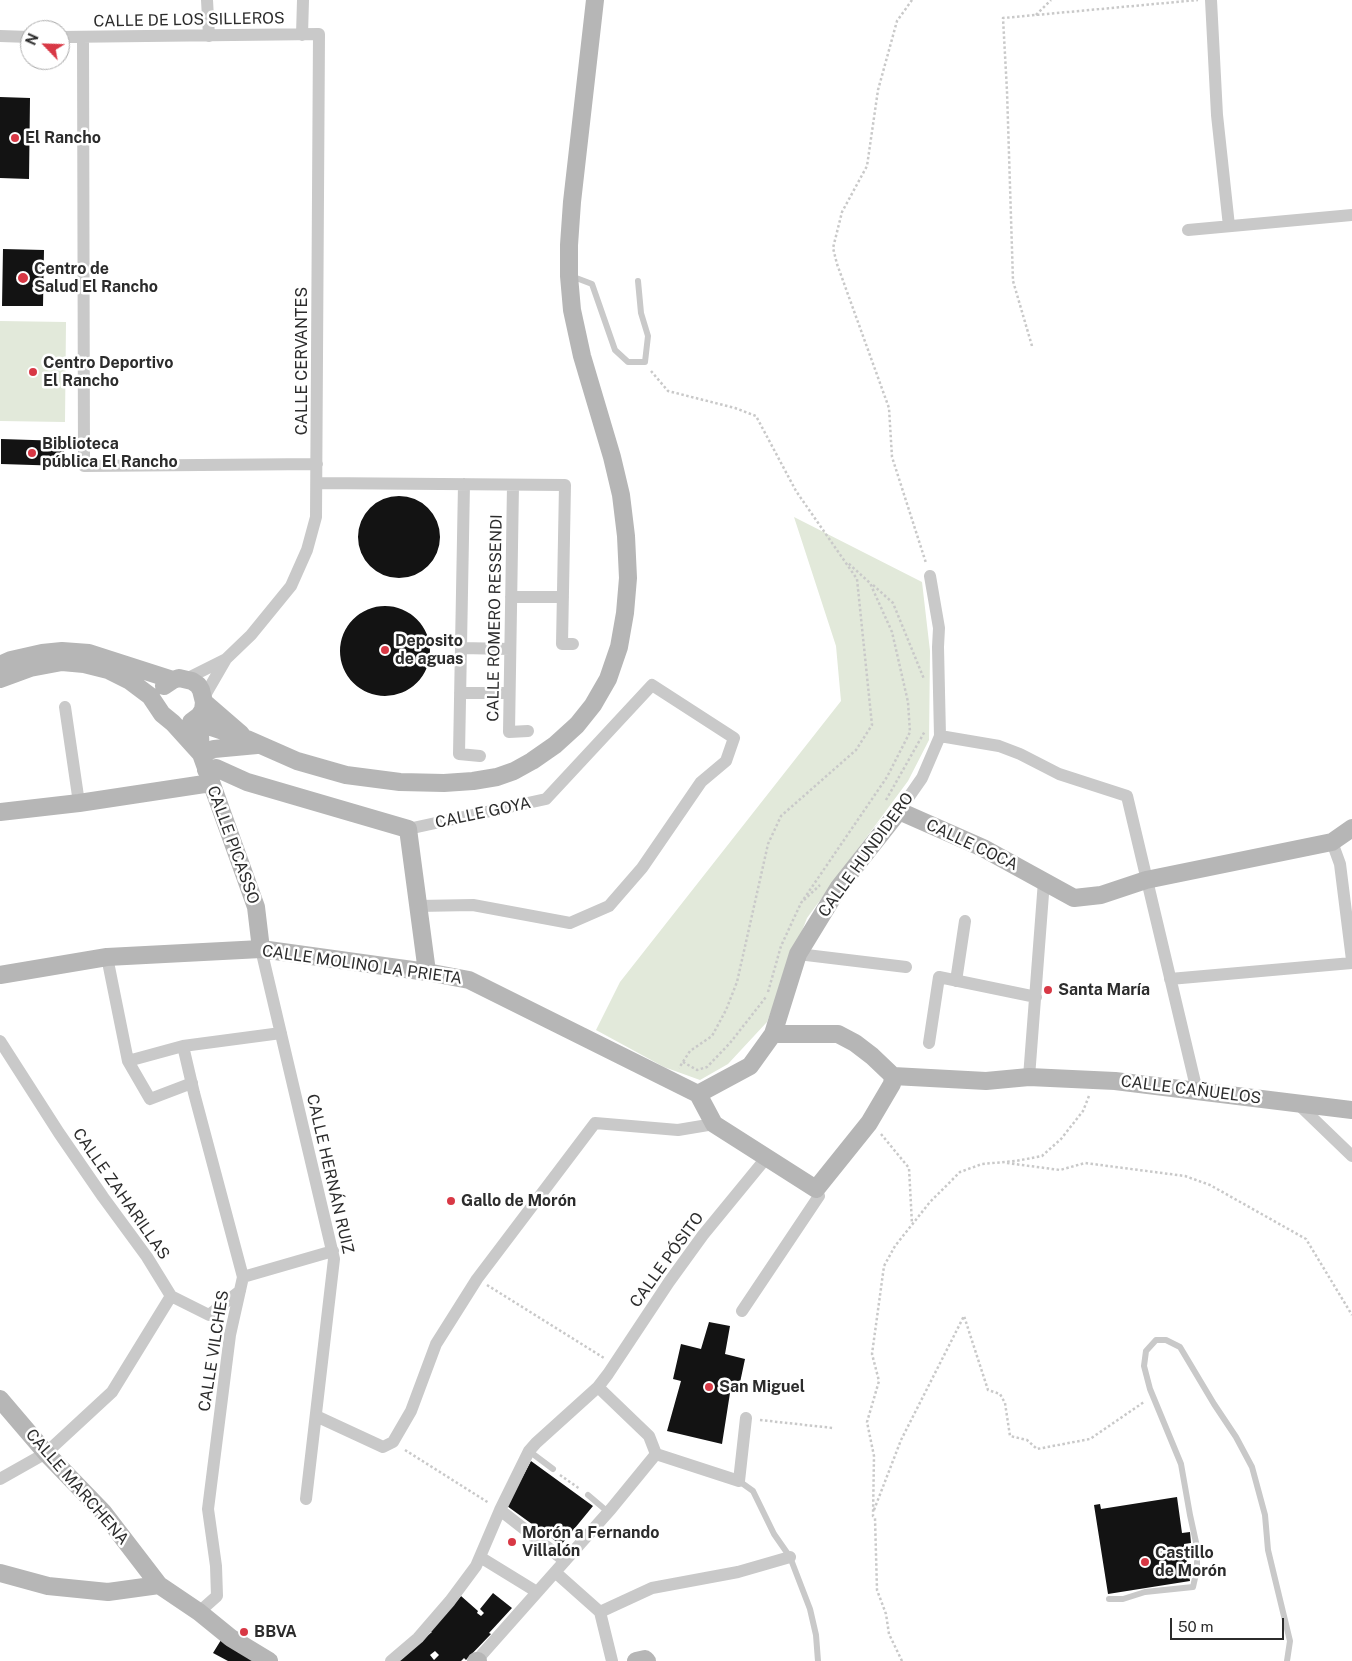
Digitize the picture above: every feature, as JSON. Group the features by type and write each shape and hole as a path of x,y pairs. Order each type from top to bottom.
{"street":[{"path":"207,0 209,36"},
{"path":"302,35 303,0"},
{"path":"200,712 253,742 296,761 346,774 400,782 444,783 473,781 514,771 532,762 555,745 577,725 593,705 608,679 619,647 625,613 628,578 626,536 621,495 612,457 582,356 572,310 569,276 572,202 595,0"},
{"path":"1211,0 1217,115 1229,226"},
{"name":"CALLE DE LOS SILLEROS","path":"70,37 319,34"},
{"name":"CALLE CERVANTES","path":"200,712 226,659 251,635 291,586 306,550 316,517 318,464 319,34"},
{"path":"0,36 20,37"},
{"path":"84,37 84,466 318,464"},
{"path":"1188,230 1352,216"},
{"path":"317,483 565,485 562,644 573,644"},
{"path":"464,484 459,754 480,756"},
{"name":"CALLE ROMERO RESSENDI","path":"513,485 509,732 528,731"},
{"name":"CALLE HUNDIDERO","path":"698,1094 750,1066 773,1034 798,954 839,887 892,807 922,778 940,736 939,628 930,576"},
{"path":"511,597 563,597"},
{"path":"461,648 510,649"},
{"path":"0,665 11,660 42,653 62,651 89,653 198,685 206,769"},
{"name":"CALLE CERVANTES","path":"179,679 226,659"},
{"path":"0,679 30,668 62,662 84,664 108,670 130,681 150,696 162,714 173,723 206,769"},
{"path":"159,708 158,701 162,688 179,679"},
{"name":"CALLE GOYA","path":"206,769 216,768 248,782 408,829 546,799 652,685 734,738 726,761 701,782 642,868 609,906 570,923 472,905 418,906"},
{"path":"460,693 509,693"},
{"path":"65,707 79,803"},
{"path":"173,723 183,725 200,712"},
{"path":"940,736 999,746 1020,754 1059,774 1127,796 1197,1091"},
{"path":"206,769 214,749 253,742"},
{"path":"0,812 79,803 206,769"},
{"name":"CALLE PICASSO","path":"206,769 256,907 261,949"},
{"name":"CALLE COCA","path":"892,807 983,848 1074,898 1101,895 1146,880 1332,842"},
{"path":"1170,979 1352,961 1346,863 1332,842 1352,828"},
{"path":"408,829 427,972"},
{"path":"1029,1077 1044,881"},
{"path":"956,981 965,921"},
{"name":"CALLE MOLINO LA PRIETA","path":"0,975 107,957 261,949 427,972 469,980 698,1094"},
{"name":"CALLE HERNÁN RUIZ","path":"261,949 334,1259 306,1499"},
{"path":"798,954 906,967"},
{"path":"107,957 128,1061 150,1099 192,1088"},
{"path":"929,1043 939,977 1036,998"},
{"path":"128,1061 183,1046 281,1033"},
{"path":"773,1034 838,1034 855,1042 893,1076 892,1084 869,1123 816,1189"},
{"name":"CALLE ZAHARILLAS","path":"0,1041 59,1133 147,1257 171,1296"},
{"name":"CALLE VILCHES","path":"183,1046 192,1088 243,1277 230,1335 208,1509 216,1566 217,1596 199,1612"},
{"name":"CALLE CAÑUELOS","path":"893,1076 986,1081 1029,1077 1094,1080 1352,1110"},
{"path":"698,1094 714,1124 816,1189 819,1196 742,1311"},
{"path":"1297,1103 1352,1156"},
{"path":"316,1416 383,1447 393,1442 411,1411 436,1344 478,1279 595,1123 678,1130 714,1124"},
{"name":"CALLE PÓSITO","path":"390,1661 418,1638 450,1602 476,1566 500,1510 536,1442 598,1386 669,1282 767,1157"},
{"path":"243,1277 332,1251"},
{"path":"0,1479 46,1453 112,1392 171,1296 209,1315 240,1291"},
{"path":"598,1386 649,1436 656,1454"},
{"name":"CALLE MARCHENA","path":"0,1399 46,1453 103,1512 159,1585 199,1612 231,1638 269,1661"},
{"path":"656,1454 739,1481 746,1418"},
{"path":"477,1661 608,1512 656,1454"},
{"path":"500,1510 565,1561"},
{"path":"480,1557 537,1592"},
{"path":"600,1612 652,1588 738,1572 790,1557"},
{"path":"555,1572 600,1612 612,1661"},
{"path":"0,1573 48,1586 108,1592 159,1585"},
{"path":"636,1661 645,1659 647,1661"}],"lane":[{"path":"569,276 592,284 616,350 628,362 644,362 648,336 641,313 638,281"},
{"path":"1109,1599 1123,1599 1146,1592 1193,1587 1197,1569 1197,1547 1181,1464 1153,1396 1144,1366 1146,1351 1156,1340 1166,1340 1180,1347 1236,1437 1252,1467 1265,1515 1268,1550 1290,1641 1287,1661"},
{"path":"530,1451 553,1469"},
{"path":"739,1481 753,1491 774,1534 790,1557 810,1609 816,1635 818,1661"},
{"path":"588,1495 608,1512"}],"path":[{"path":"912,0 896,21 878,90 867,166 842,212 834,248 837,264 890,408 892,457 930,576"},
{"path":"1035,16 1051,0"},
{"path":"1032,346 1014,281 1003,18 1201,0"},
{"path":"644,362 668,391 727,406 756,416 796,491 858,580 872,725 856,750 781,816 768,844 737,982 726,1010 712,1036 690,1051 673,1083"},
{"path":"843,559 893,603 926,685"},
{"path":"683,1062 696,1070 707,1067 730,1043 766,998 781,946 801,903 888,777 910,732 908,702 892,632 870,582"},
{"path":"892,807 927,728 940,708"},
{"path":"801,903 821,884"},
{"path":"902,1661 889,1634 886,1614 877,1590 873,1512 874,1456 866,1422 879,1381 872,1354 874,1327 884,1266 895,1246 930,1202 960,1172 982,1164 1042,1156 1061,1139 1083,1111 1094,1080"},
{"path":"869,1123 888,1141 909,1168 912,1225"},
{"path":"1002,1162 1060,1170 1085,1163 1185,1176 1210,1185 1306,1239 1352,1315"},
{"path":"478,1279 614,1364"},
{"path":"873,1512 901,1440 964,1316 988,1390 1000,1394 1004,1403 1010,1436 1027,1440 1037,1448 1090,1439 1153,1396"},
{"path":"746,1418 832,1428"},
{"path":"393,1442 500,1510"},
{"path":"553,1469 588,1495"}],"green space":[{"name":"Centro Deportivo El Rancho","path":"0,321 66,322 65,422 0,421"},
{"path":"794,517 922,582 930,651 929,740 908,781 807,918 767,1022 728,1064 700,1080 664,1067 596,1030 620,982 841,701 836,646"}],"building":[{"name":"El Rancho","path":"0,97 30,98 29,179 0,178"},
{"name":"Centro de Salud El Rancho","path":"3,249 44,250 43,306 2,306"},
{"name":"Biblioteca pública El Rancho","path":"1,439 64,441 64,466 1,464"},
{"path":"399,496 415,499 428,508 437,521 440,537 437,553 428,566 415,575 399,578 383,575 370,566 361,553 358,537 361,521 370,508 383,499"},
{"name":"Deposito de aguas","path":"385,606 402,610 417,619 426,634 430,651 426,668 417,683 402,692 385,696 368,692 353,683 344,668 340,651 344,634 353,619 368,610"},
{"name":"San Miguel","path":"709,1322 730,1326 725,1354 745,1359 738,1392 730,1393 722,1444 667,1431 681,1381 673,1379 681,1344 701,1349"},
{"path":"531,1461 593,1506 561,1545 507,1506"},
{"name":"Castillo de Morón","path":"1177,1497 1182,1533 1190,1532 1191,1543 1184,1544 1190,1581 1108,1594 1094,1505 1100,1504 1101,1509"},
{"path":"493,1593 512,1608 466,1660 464,1658 461,1661 396,1661 432,1632 430,1632 461,1596 481,1616 484,1613 480,1609","holes":["435,1651 439,1655 434,1660 430,1655"]},
{"path":"221,1640 254,1661 228,1661 213,1653"}],"place":[{"name":"El Rancho","path":"15,138"},
{"name":"Centro de Salud El Rancho","path":"23,278"},
{"name":"Centro Deportivo El Rancho","path":"33,372"},
{"name":"Biblioteca pública El Rancho","path":"32,453"},
{"name":"Deposito de aguas","path":"385,650"},
{"name":"Santa María","path":"1048,990"},
{"name":"Gallo de Morón","path":"451,1201"},
{"name":"San Miguel","path":"709,1387"},
{"name":"Morón a Fernando Villalón","path":"512,1542"},
{"name":"Castillo de Morón","path":"1145,1562"},
{"name":"BBVA","path":"244,1632"}]}
